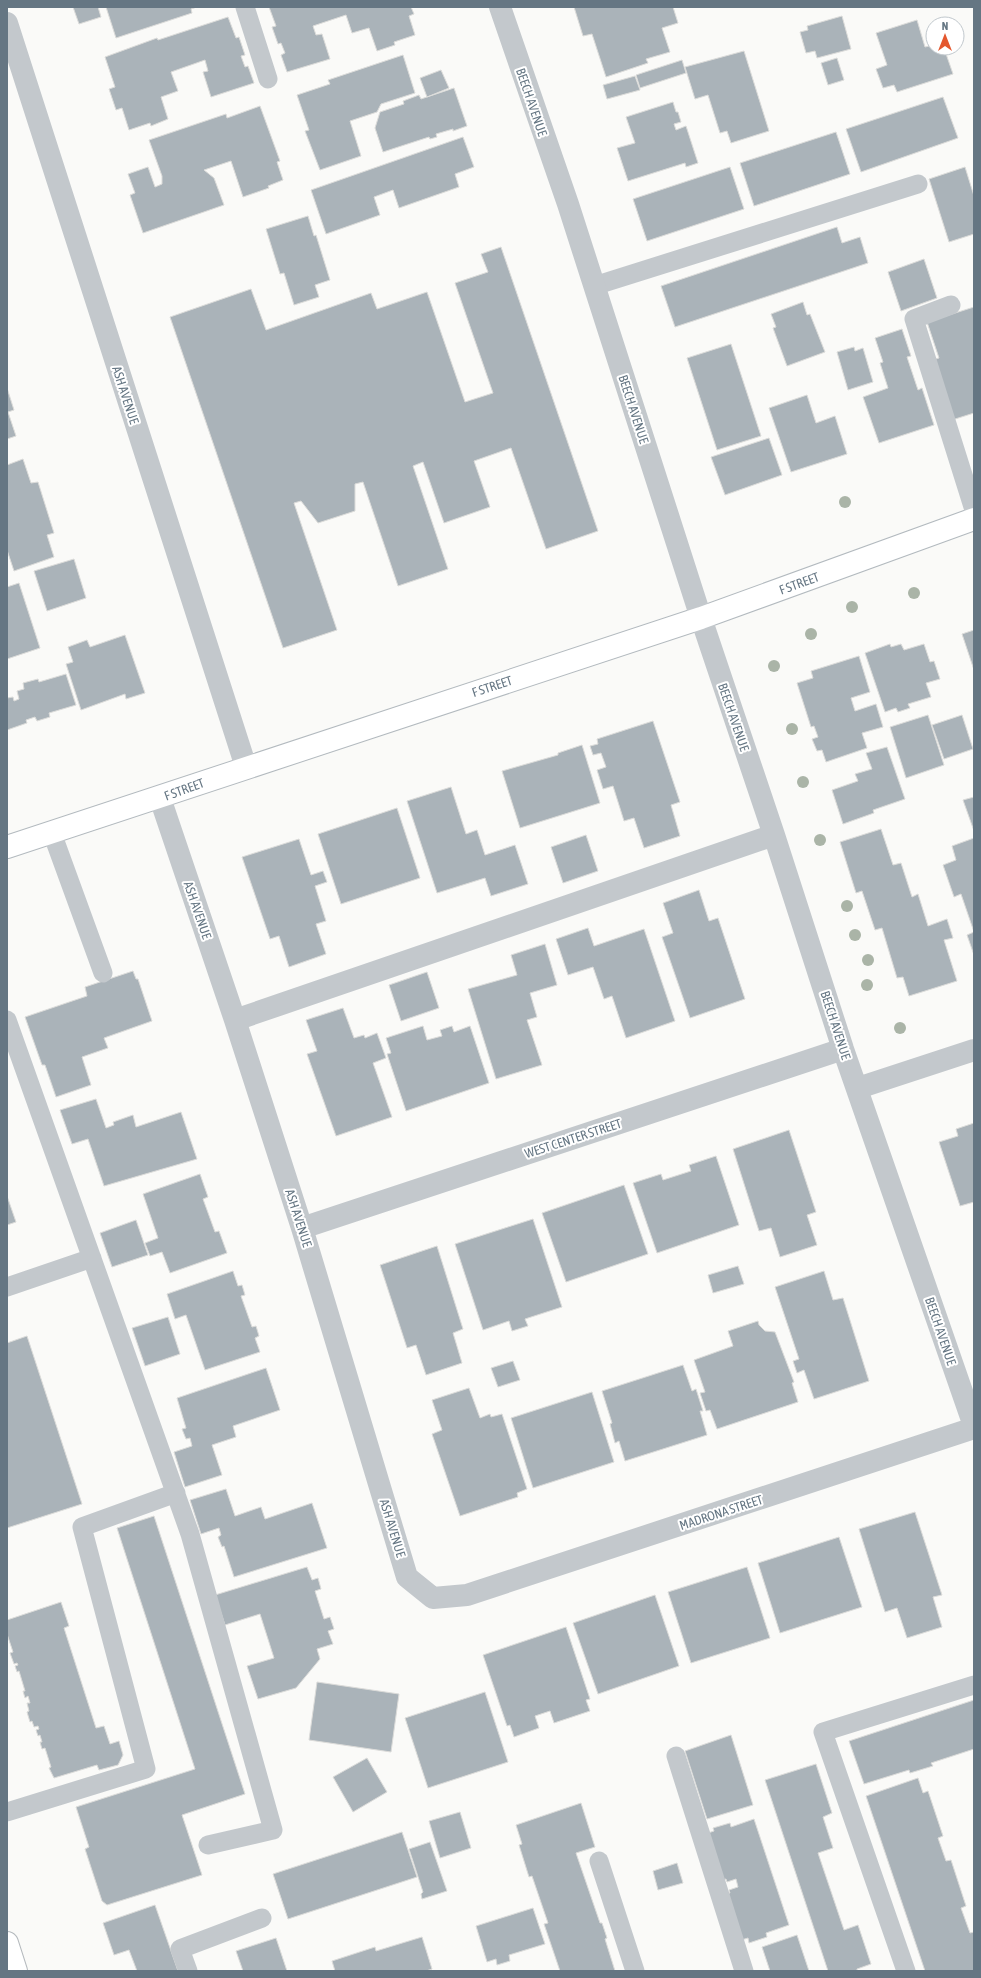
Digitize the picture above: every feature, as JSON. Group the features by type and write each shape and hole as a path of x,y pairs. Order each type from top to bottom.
{"main road":[{"name":"F STREET","path":"7,847 160,798 246,766 701,618 974,519"},
{"path":"7,1943 12,1968"}],"street":[{"name":"BEECH AVENUE","path":"500,7 594,286 701,618 774,835 843,1049 858,1088 974,1427"},
{"name":"ASH AVENUE","path":"7,23 246,766"},
{"name":"ASH AVENUE","path":"160,798 235,1020 302,1228 407,1577 433,1598 467,1595"},
{"path":"235,1020 774,835"},
{"name":"WEST CENTER STREET","path":"302,1228 843,1049"},
{"path":"858,1088 974,1050"},
{"name":"MADRONA STREET","path":"467,1595 974,1427"}],"lane":[{"path":"246,7 268,79"},
{"path":"594,286 918,184"},
{"path":"951,305 914,319 974,510"},
{"path":"52,833 103,973"},
{"path":"7,1020 13,1056 92,1258 190,1534 274,1830 208,1845"},
{"path":"7,1287 92,1258"},
{"path":"7,1812 146,1769 82,1527 176,1493"},
{"path":"906,1971 823,1732 974,1685"},
{"path":"676,1756 744,1971"},
{"path":"599,1861 635,1971"},
{"path":"188,1971 180,1949 262,1918"}],"building":[{"path":"73,7 98,7 101,17 79,24"},
{"path":"106,7 197,7 191,9 192,13 116,38"},
{"path":"269,7 411,7 414,14 409,16 415,35 394,42 395,45 377,51 369,28 352,33 346,15 313,26 316,35 322,34 330,59 287,72 281,55 285,53 281,43 278,44 272,27 276,26"},
{"path":"574,7 673,7 678,23 662,28 670,52 646,59 648,63 606,77 592,34 583,36"},
{"path":"842,16 851,49 817,58 815,51 806,53 800,32 808,30 807,26"},
{"path":"228,17 236,38 239,37 245,55 241,56 245,67 248,66 254,83 211,97 203,72 208,71 205,60 171,72 178,91 161,97 168,119 151,126 150,123 129,130 122,108 116,110 109,89 115,87 105,57 157,38 158,40"},
{"path":"917,20 925,47 925,56 947,56 953,74 897,92 894,85 883,88 876,69 887,65 876,33"},
{"path":"744,51 769,131 731,143 727,131 720,133 708,95 695,99 685,67"},
{"path":"403,55 415,93 381,104 377,112 350,121 361,156 320,170 305,131 309,130 297,95 330,84 328,80"},
{"path":"837,58 844,80 828,85 821,63"},
{"path":"682,60 686,73 640,88 636,75"},
{"path":"441,70 449,88 427,97 420,78"},
{"path":"635,76 640,90 607,99 603,85"},
{"path":"454,88 467,126 453,131 453,129 436,134 437,137 430,139 429,137 383,152 375,128 380,112 404,104 403,101 419,95 421,99"},
{"path":"943,97 958,138 861,172 846,129"},
{"path":"673,102 681,122 674,124 676,130 686,126 698,163 686,167 685,163 628,181 617,148 635,143 626,117"},
{"path":"260,106 280,161 277,162 283,180 268,186 269,188 243,197 231,161 204,170 214,178 224,205 143,233 130,195 135,193 128,174 148,167 155,187 162,184 162,176 149,140 226,114 227,118"},
{"path":"836,132 850,174 754,206 740,163"},
{"path":"463,137 474,167 455,174 459,187 399,208 393,190 374,197 380,215 326,234 311,190"},
{"path":"730,167 744,209 647,241 633,199"},
{"path":"965,167 974,196 974,234 949,242 929,179"},
{"path":"308,216 314,236 316,235 330,280 315,285 319,297 294,305 284,273 280,274 266,229"},
{"path":"837,227 842,243 860,237 868,263 675,327 661,286"},
{"path":"501,247 598,531 546,549 511,448 474,461 490,507 444,523 423,462 413,466 448,569 398,586 363,482 355,484 355,511 318,523 301,501 294,503 337,630 283,648 170,317 251,289 266,330 371,293 377,309 427,292 465,402 493,393 455,283 488,272 481,254"},
{"path":"924,259 937,298 901,311 888,272"},
{"path":"803,302 807,315 810,314 825,352 787,366 773,328 776,327 771,314"},
{"path":"974,307 974,413 952,420 932,360 939,358 927,322"},
{"path":"902,329 911,356 907,357 918,390 922,388 934,425 879,443 863,397 888,388 880,363 883,362 875,338"},
{"path":"731,344 761,436 717,450 687,358"},
{"path":"854,347 855,351 863,348 873,382 848,390 837,352"},
{"path":"7,388 14,410 8,412 16,436 7,439"},
{"path":"807,395 816,423 835,416 847,454 791,472 769,408"},
{"path":"769,438 782,475 725,495 711,457"},
{"path":"23,459 31,483 38,482 54,533 47,535 54,557 14,571 7,550 7,465"},
{"path":"74,559 86,598 47,611 34,571"},
{"path":"19,583 40,648 7,659 7,587"},
{"path":"974,630 974,670 962,634"},
{"path":"125,635 145,693 126,699 125,694 81,710 66,664 73,662 68,647 87,640 90,647"},
{"path":"890,644 891,647 901,644 904,650 924,644 930,662 934,661 940,679 926,683 931,697 908,704 910,708 898,712 896,708 885,712 865,653"},
{"path":"859,656 870,692 851,698 855,711 876,704 883,727 862,733 867,748 826,762 822,750 817,751 812,739 818,737 814,726 811,727 797,683 813,678 811,671"},
{"path":"66,674 76,705 49,713 50,717 37,721 35,717 26,720 27,723 7,730 7,698 13,697 14,701 19,699 17,691 24,689 23,683 38,679 39,682"},
{"path":"928,715 944,765 906,778 890,727"},
{"path":"962,715 973,749 944,759 932,725"},
{"path":"653,721 680,802 671,805 680,836 644,848 634,818 624,821 613,786 603,789 597,770 606,767 601,753 593,755 590,746 598,744 597,739"},
{"path":"582,745 600,803 520,828 502,771 558,755 558,753"},
{"path":"887,747 905,799 873,810 874,813 843,824 832,790 858,781 855,774 872,769 866,753"},
{"path":"451,787 466,834 477,830 485,855 515,845 528,884 491,896 485,878 437,893 407,801"},
{"path":"974,797 974,831 963,800"},
{"path":"397,808 420,878 341,904 318,834"},
{"path":"881,829 893,865 901,863 912,897 918,894 928,926 947,919 953,938 944,940 957,981 909,996 903,977 897,978 882,928 875,930 862,891 856,893 840,842"},
{"path":"586,835 598,871 563,883 551,847"},
{"path":"974,838 974,932 961,894 954,897 943,865 956,860 952,846"},
{"path":"299,839 311,875 323,871 327,882 315,886 326,921 316,924 326,954 289,967 279,936 270,939 242,857"},
{"path":"699,890 709,921 718,918 745,999 690,1018 662,937 673,933 663,903"},
{"path":"588,928 594,946 644,929 675,1021 626,1038 612,996 604,999 593,967 568,975 556,939"},
{"path":"974,932 974,955 967,935"},
{"path":"545,944 557,985 530,993 537,1017 527,1020 542,1065 496,1079 468,989 517,975 511,955"},
{"path":"133,971 136,979 138,979 152,1021 104,1038 108,1048 82,1057 91,1085 56,1097 45,1065 42,1065 25,1017 87,996 85,987"},
{"path":"427,972 439,1008 401,1021 389,985"},
{"path":"343,1008 354,1038 364,1035 365,1038 377,1033 386,1058 373,1063 392,1117 336,1136 307,1054 317,1051 306,1020"},
{"path":"423,1026 427,1040 442,1036 440,1030 452,1026 454,1032 470,1026 489,1083 406,1111 387,1054 391,1053 386,1038"},
{"path":"96,1099 106,1128 114,1125 113,1122 133,1115 136,1127 181,1112 197,1159 104,1186 88,1139 72,1144 60,1110"},
{"path":"974,1123 974,1202 960,1206 939,1142 958,1136 956,1129"},
{"path":"789,1130 816,1212 807,1215 817,1245 780,1257 771,1228 759,1231 733,1149"},
{"path":"716,1156 739,1225 657,1253 633,1183 661,1174 663,1180 691,1171 689,1165"},
{"path":"200,1174 208,1197 203,1199 215,1232 219,1231 227,1253 170,1273 162,1252 150,1256 145,1243 158,1238 143,1194"},
{"path":"624,1185 648,1254 566,1282 542,1213"},
{"path":"7,1196 16,1222 7,1225"},
{"path":"533,1219 562,1307 525,1319 528,1326 512,1331 509,1321 483,1330 455,1244"},
{"path":"136,1220 148,1255 112,1267 100,1233"},
{"path":"437,1246 463,1329 453,1333 462,1363 426,1375 416,1345 407,1348 380,1265"},
{"path":"738,1266 744,1284 713,1293 708,1275"},
{"path":"233,1271 238,1286 242,1285 245,1295 241,1296 252,1327 256,1326 259,1336 255,1338 260,1352 205,1370 186,1315 175,1319 167,1294"},
{"path":"824,1271 833,1300 843,1298 869,1381 814,1399 804,1370 797,1373 793,1361 799,1359 775,1287"},
{"path":"168,1317 180,1354 145,1366 132,1328"},
{"path":"758,1321 759,1325 765,1331 775,1332 794,1382 792,1383 798,1402 717,1429 710,1410 706,1411 700,1393 705,1392 694,1360 733,1346 728,1331"},
{"path":"27,1336 82,1504 7,1528 7,1343"},
{"path":"513,1361 520,1380 498,1387 491,1368"},
{"path":"683,1365 692,1391 696,1389 703,1411 700,1411 707,1435 625,1461 619,1441 615,1443 610,1424 612,1423 602,1391"},
{"path":"266,1368 280,1410 233,1426 236,1437 212,1445 222,1475 185,1487 174,1452 192,1446 190,1438 186,1439 182,1429 186,1428 177,1398"},
{"path":"469,1388 480,1418 490,1414 491,1417 502,1414 527,1489 517,1493 518,1497 460,1516 432,1434 442,1430 432,1400"},
{"path":"592,1392 614,1462 533,1488 511,1418"},
{"path":"226,1489 235,1516 261,1507 265,1519 312,1503 327,1548 234,1577 224,1546 222,1547 218,1537 221,1535 219,1528 201,1534 190,1500"},
{"path":"915,1512 942,1595 933,1597 942,1627 907,1638 897,1608 885,1612 859,1529"},
{"path":"154,1516 245,1794 182,1815 202,1875 107,1905 102,1901 85,1849 89,1847 76,1807 195,1769 117,1528"},
{"path":"839,1537 862,1607 780,1633 758,1563"},
{"path":"307,1567 312,1580 318,1578 321,1589 315,1591 324,1619 330,1617 334,1629 328,1631 333,1644 317,1649 320,1659 296,1688 258,1699 247,1666 274,1658 260,1614 225,1625 215,1595"},
{"path":"747,1567 770,1638 691,1663 668,1592"},
{"path":"655,1595 679,1666 598,1694 573,1623"},
{"path":"61,1602 69,1626 64,1628 96,1728 104,1726 110,1744 119,1741 123,1755 118,1765 99,1770 97,1765 54,1778 49,1768 51,1767 45,1748 42,1749 40,1735 38,1736 36,1730 39,1729 38,1726 34,1727 32,1721 30,1722 27,1712 29,1711 27,1703 30,1703 28,1696 25,1698 23,1691 25,1691 19,1671 17,1672 15,1666 18,1665 17,1663 14,1664 10,1653 13,1652 7,1634 7,1620"},
{"path":"566,1627 590,1699 586,1700 590,1711 554,1723 550,1711 535,1716 539,1728 514,1737 510,1725 507,1726 483,1655"},
{"path":"317,1682 399,1694 391,1752 309,1740"},
{"path":"485,1692 508,1762 428,1788 405,1718"},
{"path":"974,1700 974,1749 931,1763 933,1766 910,1773 909,1770 864,1784 849,1741"},
{"path":"731,1735 753,1805 707,1819 685,1751"},
{"path":"367,1758 387,1792 353,1812 333,1777"},
{"path":"816,1764 832,1813 823,1817 833,1848 818,1853 844,1930 858,1925 871,1964 857,1969 857,1971 828,1971 765,1780"},
{"path":"918,1778 923,1793 928,1791 943,1836 938,1838 946,1861 951,1860 966,1906 961,1908 970,1933 974,1932 974,1971 925,1971 866,1796"},
{"path":"581,1803 595,1847 576,1853 600,1923 602,1923 607,1938 605,1939 615,1971 560,1971 544,1924 548,1923 532,1876 529,1877 519,1845 522,1844 516,1825"},
{"path":"460,1812 471,1848 440,1858 429,1821"},
{"path":"754,1819 789,1925 766,1933 767,1937 749,1943 748,1938 738,1941 723,1895 730,1893 729,1890 738,1887 736,1879 727,1882 726,1879 717,1881 702,1835 714,1831 713,1828 730,1823 731,1827"},
{"path":"402,1832 417,1877 288,1919 273,1874"},
{"path":"430,1842 447,1891 422,1899 421,1894 423,1892 409,1849"},
{"path":"677,1863 683,1883 658,1890 653,1871"},
{"path":"155,1905 178,1971 137,1971 129,1950 114,1955 103,1923"},
{"path":"533,1908 545,1944 509,1955 510,1961 497,1965 496,1959 487,1962 476,1926"},
{"path":"797,1935 809,1971 770,1971 762,1947"},
{"path":"422,1937 432,1969 426,1971 335,1971 332,1961 375,1947 376,1951"},
{"path":"276,1938 287,1971 243,1971 236,1951"}]}
